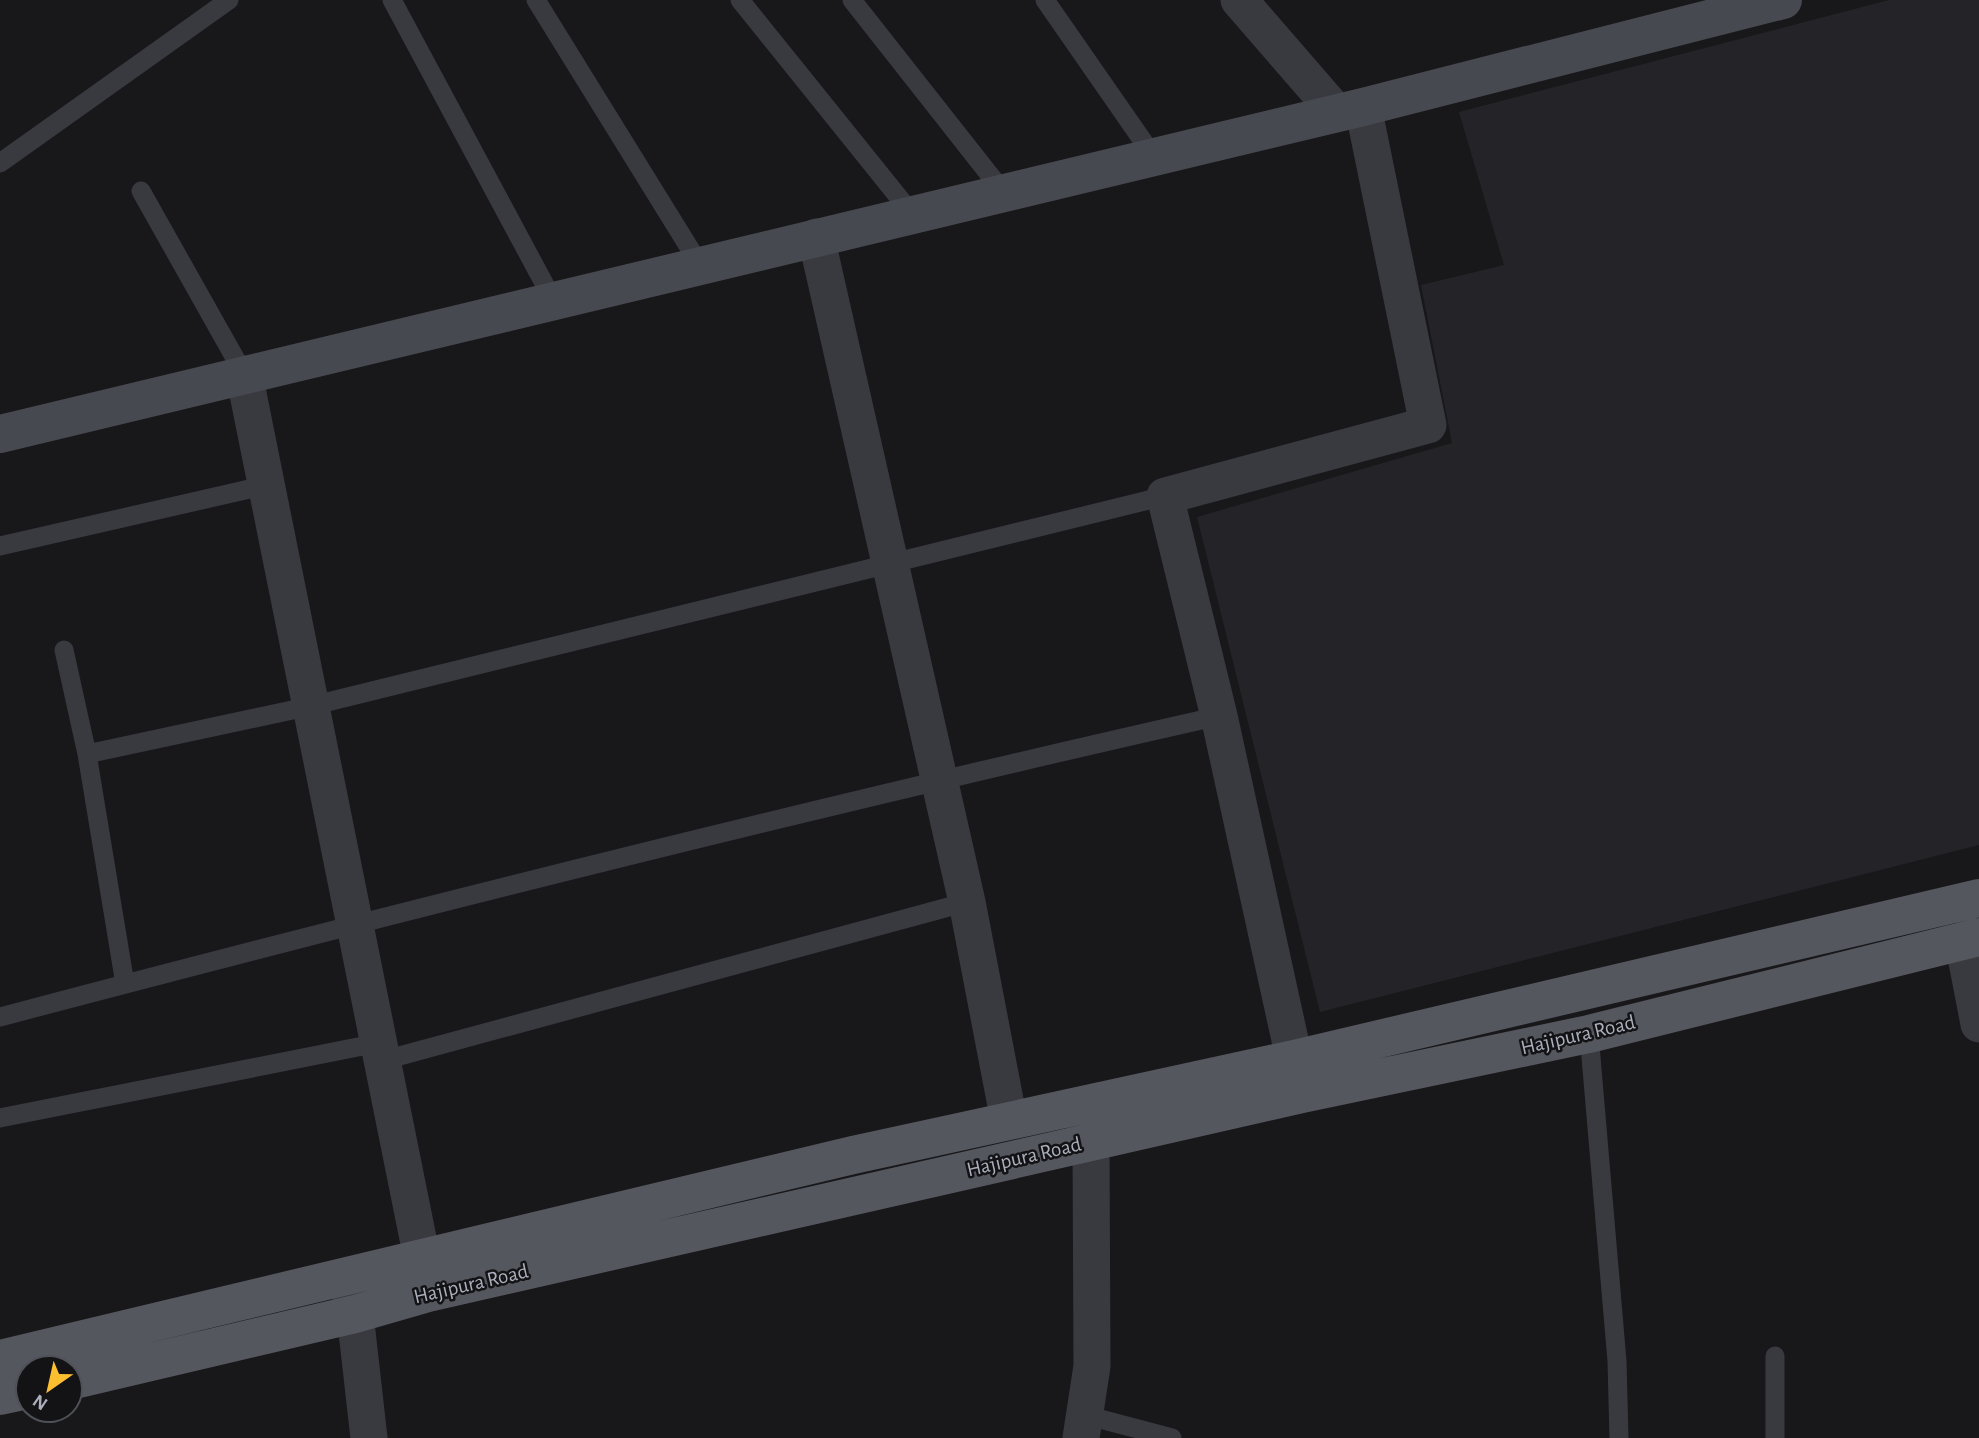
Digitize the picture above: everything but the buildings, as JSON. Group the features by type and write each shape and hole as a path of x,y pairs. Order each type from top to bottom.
{"main road":[{"path":"425,1276 1009,1121 1298,1076 1979,898"},
{"name":"Hajipura Road","path":"84,1377 425,1276 1091,1142 1298,1076 1589,1034 1971,939"},
{"path":"0,1359 351,1296"}],"street":[{"path":"1239,0 1350,110 1428,425 1166,496 1219,716 1298,1076"},
{"path":"0,434 1350,110 1783,0"},
{"path":"817,237 967,902 1009,1121"},
{"path":"244,374 425,1276"},
{"path":"1971,939 1979,1024"},
{"path":"1083,1426 1092,1366 1091,1142"},
{"path":"351,1296 369,1438"}],"lane":[{"path":"0,163 229,0"},
{"path":"392,0 553,300"},
{"path":"536,0 700,265"},
{"path":"740,0 913,215"},
{"path":"852,0 1004,193"},
{"path":"1045,0 1154,157"},
{"path":"141,191 244,374"},
{"path":"0,546 267,485"},
{"path":"87,754 310,706 1166,496"},
{"path":"64,650 87,754 125,984"},
{"path":"0,1017 354,923 939,779 1219,716"},
{"path":"0,1118 379,1052 967,902"},
{"path":"1589,1034 1617,1361 1619,1438"},
{"path":"1775,1356 1775,1438"},
{"path":"1083,1426 1172,1438"}],"shaded area":[{"path":"1889,0 1979,0 1979,845 1320,1012 1197,517 1452,443 1421,285 1504,265 1459,112"}]}
